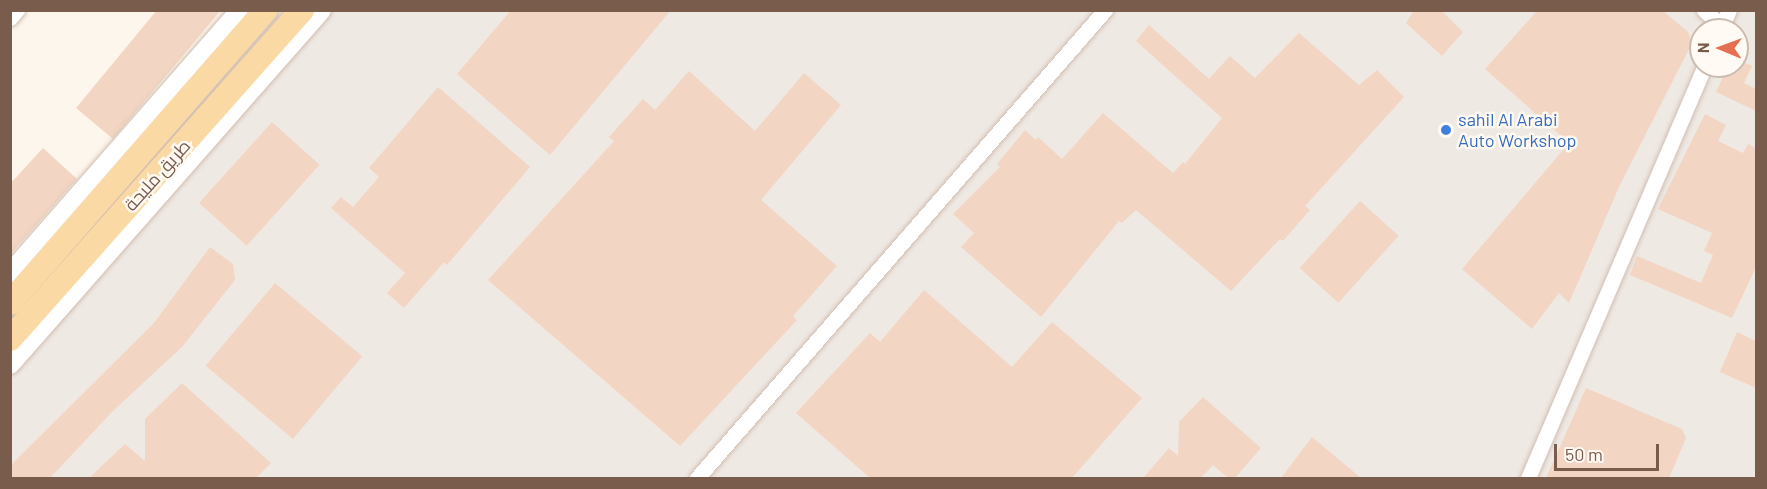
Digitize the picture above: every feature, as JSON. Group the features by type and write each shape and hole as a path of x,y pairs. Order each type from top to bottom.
{"main road":[{"name":"طريق مليحة","path":"10,303 266,10"},
{"name":"طريق مليحة","path":"10,339 302,10"},
{"path":"150,116 183,106"}],"street":[{"path":"10,18 17,10"},
{"path":"10,274 241,10"},
{"path":"10,364 321,10"},
{"path":"697,478 1105,10"},
{"path":"1528,478 1700,78"}],"shaded area":[{"path":"311,11 1756,11 1756,478 11,478 11,358"}],"building":[{"path":"157,10 221,10 113,139 76,108"},
{"path":"511,10 671,10 550,155 457,74"},
{"path":"1414,10 1441,10 1463,32 1442,56 1406,23"},
{"path":"1538,10 1662,10 1689,35 1689,49 1619,187 1569,303 1559,293 1532,329 1462,269 1569,143 1485,69"},
{"path":"1149,25 1209,79 1230,56 1255,78 1299,33 1359,85 1377,70 1404,97 1305,206 1310,210 1283,241 1280,239 1231,291 1136,210 1122,223 1119,221 1041,317 961,247 974,233 953,214 1000,167 997,164 1025,130 1036,140 1038,137 1062,159 1103,113 1173,173 1183,162 1185,164 1222,118 1136,41"},
{"path":"689,71 755,131 804,73 841,105 761,200 837,266 793,316 797,320 680,446 488,280 614,141 609,137 643,99 655,110"},
{"path":"1722,78 1746,78 1744,83 1756,89 1756,111 1716,92"},
{"path":"438,87 530,167 447,265 444,262 404,308 387,293 405,273 331,208 341,197 353,207 379,177 369,168"},
{"path":"1705,114 1726,125 1718,141 1743,153 1748,144 1756,148 1756,267 1732,318 1630,275 1637,256 1701,283 1713,255 1704,251 1712,233 1658,209"},
{"path":"272,122 320,165 247,246 199,203"},
{"path":"43,148 77,179 10,255 10,184"},
{"path":"1360,201 1399,236 1338,303 1300,268"},
{"path":"210,247 233,264 235,280 182,347 112,412 50,478 10,478 10,466 154,323"},
{"path":"275,283 362,356 293,439 206,366"},
{"path":"924,290 1012,367 1052,322 1142,398 1072,478 870,478 796,413 870,333 880,342"},
{"path":"1737,332 1756,341 1756,388 1720,372"},
{"path":"182,383 271,463 256,478 89,478 125,444 145,461 145,419"},
{"path":"1586,388 1682,429 1686,438 1669,478 1546,478"},
{"path":"1203,397 1261,448 1235,478 1228,478 1213,465 1201,478 1143,478 1169,448 1178,456 1179,422"},
{"path":"1312,437 1361,478 1281,478"}],"place":[{"name":"sahil Al Arabi Auto Workshop","path":"1446,130"}]}
